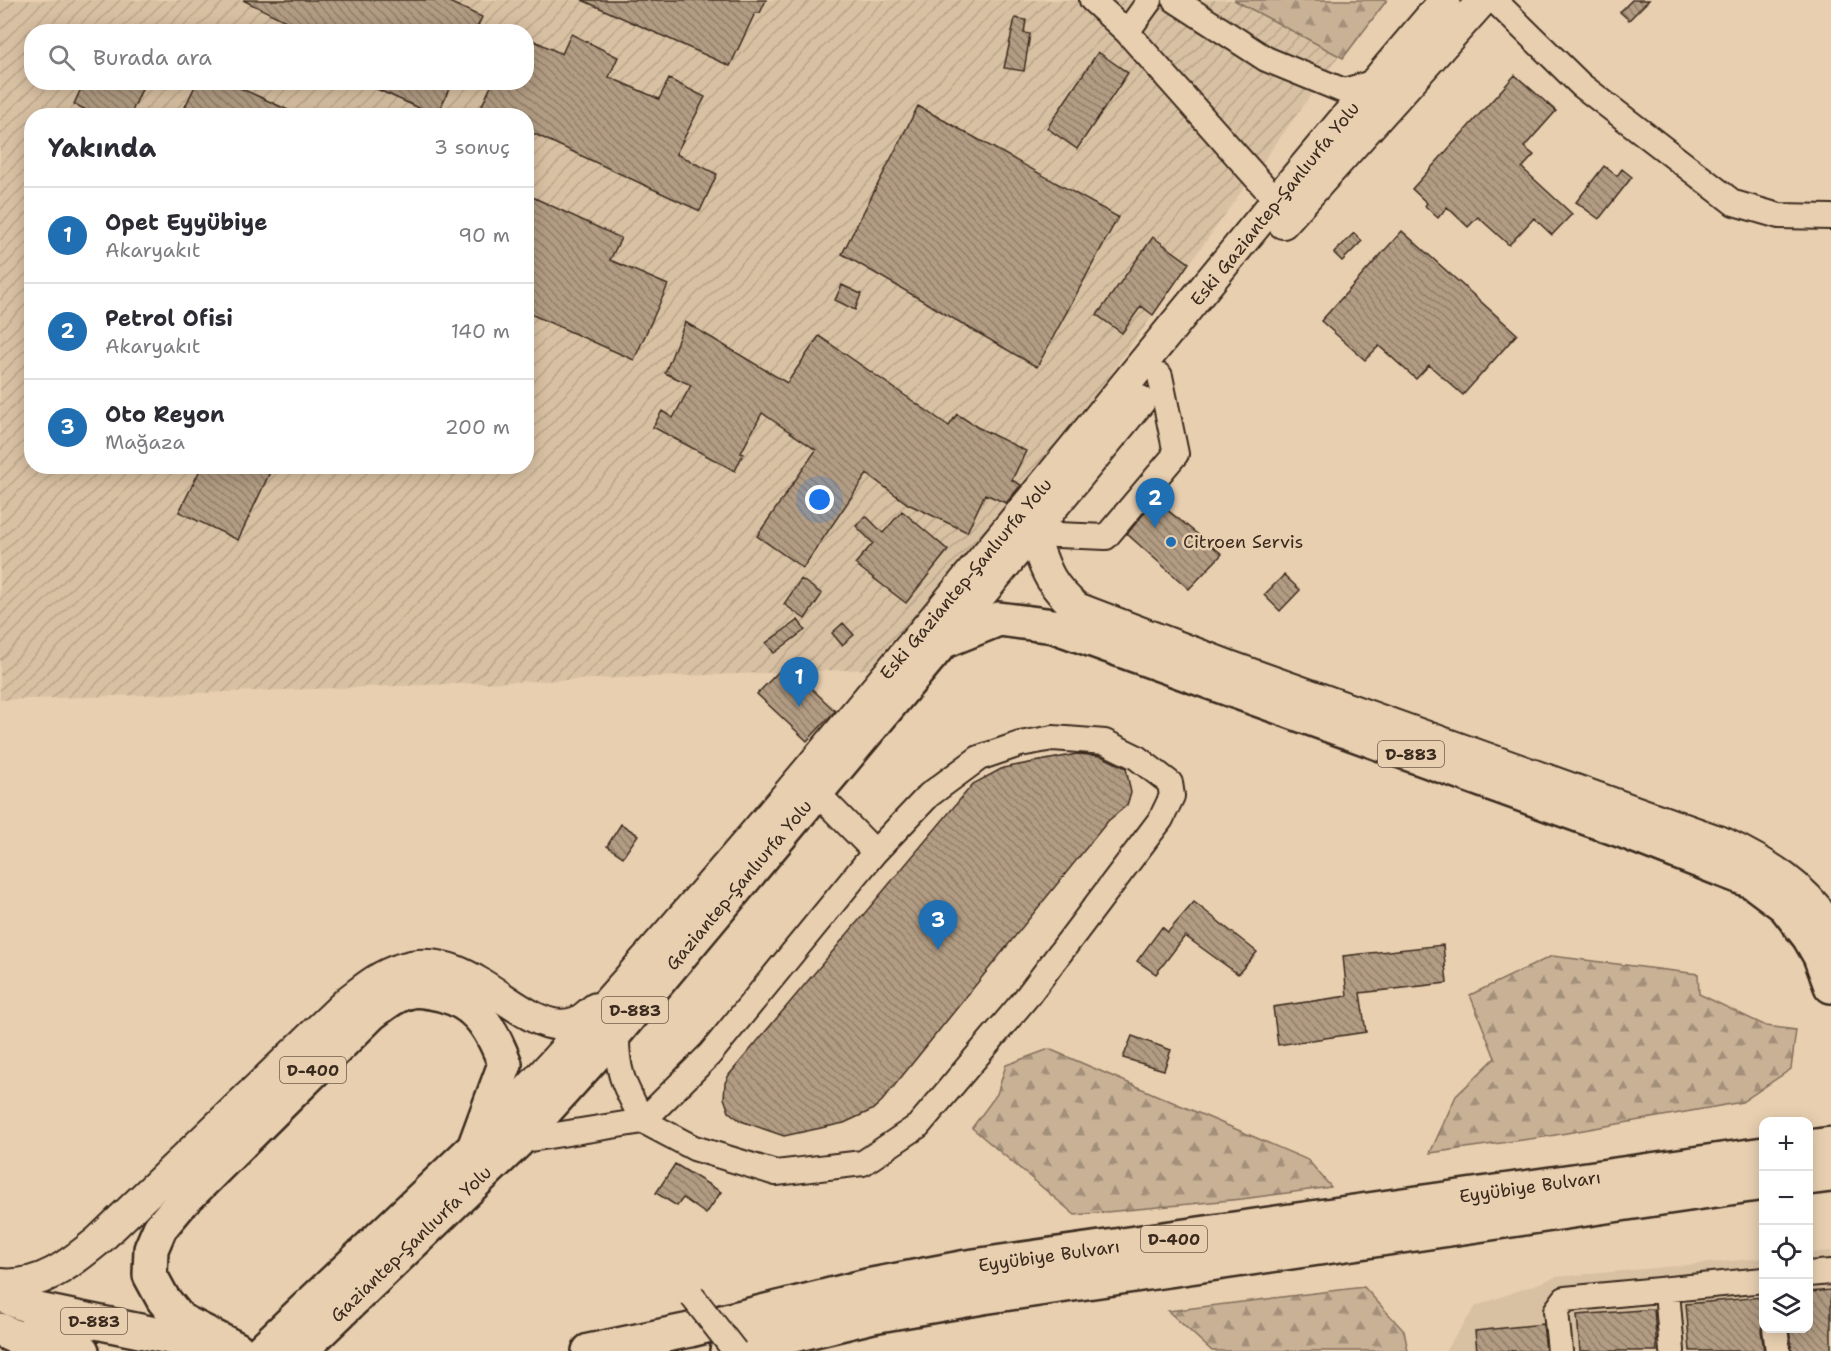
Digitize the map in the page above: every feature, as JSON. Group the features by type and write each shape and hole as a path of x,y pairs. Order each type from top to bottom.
{"highway":[{"name":"D-883","path":"942,642 999,619 1054,626 1694,858 1753,882 1785,906 1820,956 1831,986"},
{"name":"Gaziantep-Şanlıurfa Yolu","path":"300,1351 518,1141 617,1031 942,642"},
{"name":"D-400","path":"251,1350 196,1336 180,1320 163,1299 150,1275 150,1249 160,1228 220,1161 371,1014 394,997 413,990 437,993 462,1001 483,1020 497,1042 505,1064 474,1148"},
{"path":"1813,1146 1831,1144"},
{"name":"Gaziantep-Şanlıurfa Yolu","path":"251,1350 474,1148"},
{"name":"Eyyübiye Bulvarı","path":"589,1351 690,1330 867,1286 967,1267 1759,1155"},
{"path":"1813,1177 1831,1175"},
{"name":"Eyyübiye Bulvarı","path":"727,1351 873,1317 983,1297 1759,1185"},
{"name":"D-883","path":"0,1294 39,1310 139,1329 196,1336"},
{"path":"0,1330 13,1336 75,1351"}],"main road":[{"name":"Eski Gaziantep-Şanlıurfa Yolu","path":"474,1148 622,988 1019,516 1276,200 1445,0"},
{"name":"Eski Gaziantep-Şanlıurfa Yolu","path":"942,642 1033,534 1290,215 1484,0"},
{"path":"1033,534 1046,571 1059,593 1077,608 1218,663 1724,843 1766,863 1801,891 1831,929"},
{"path":"0,1284 38,1281 68,1266 99,1240 349,1000 380,977 402,968 428,965 455,969 481,982 540,1022 559,1025 578,1022 622,988"}],"street":[{"path":"1092,0 1127,32 1276,200"},
{"path":"1127,32 1150,0"},
{"path":"1175,0 1266,59 1332,87 1344,91 1375,82"},
{"path":"1494,0 1581,85 1734,203 1779,216 1831,217"},
{"path":"1033,534 1106,537 1176,454 1160,376"},
{"path":"518,1141 643,1121 710,1054 875,852 929,795 980,758 1020,744 1053,738 1104,742 1136,757 1170,783 1172,796 1161,819 1026,999 918,1126 863,1162 776,1173 694,1148 643,1121 624,1090 616,1058 617,1031"},
{"path":"816,792 875,852"},
{"path":"1813,1274 1831,1272"},
{"path":"1560,1351 1556,1311 1565,1299 1759,1281"},
{"path":"1667,1291 1672,1351"},
{"path":"692,1296 735,1351"},
{"path":"1776,1333 1778,1351"}],"shaded area":[{"path":"0,0 1379,0 1053,454 874,669 0,700"},
{"path":"1831,1251 1831,1351 1445,1351 1476,1306 1556,1277 1759,1258 1759,1333 1813,1333 1813,1253"}],"green space":[{"path":"1234,0 1387,0 1343,58"},
{"path":"1552,956 1698,974 1699,994 1766,1026 1796,1030 1791,1069 1742,1102 1544,1137 1430,1153 1456,1096 1495,1058 1470,995"},
{"path":"1049,1049 1308,1160 1331,1187 1242,1199 1075,1215 972,1128 997,1094 1006,1065"},
{"path":"1364,1287 1404,1331 1408,1351 1212,1351 1168,1311"}],"building":[{"path":"243,0 445,0 482,17 479,24 292,24"},
{"path":"582,0 766,0 760,13 755,13 730,66"},
{"path":"1632,0 1649,0 1629,20 1620,12"},
{"path":"1015,18 1026,20 1024,33 1030,34 1024,71 1004,68"},
{"path":"571,34 618,57 609,77 659,99 669,79 705,97 676,154 717,174 700,211 534,134 534,108 481,108 489,90 534,90 534,41 562,54"},
{"path":"1098,52 1128,73 1077,149 1047,128"},
{"path":"1515,75 1556,111 1524,147 1534,155 1522,168 1572,214 1552,235 1534,218 1509,245 1478,217 1468,227 1447,207 1438,218 1425,206 1427,203 1412,189"},
{"path":"80,90 142,90 134,108 82,108 74,104"},
{"path":"193,90 244,90 284,108 187,108 185,107"},
{"path":"379,90 448,90 441,108 419,108"},
{"path":"918,106 1118,217 1037,367 842,254"},
{"path":"1604,166 1617,176 1622,169 1632,177 1599,219 1576,202"},
{"path":"534,198 621,238 610,260 668,285 634,360 534,316"},
{"path":"1402,231 1517,334 1463,395 1429,365 1416,379 1379,346 1365,360 1321,321"},
{"path":"1354,233 1362,241 1342,261 1334,253"},
{"path":"1153,237 1189,263 1153,315 1141,306 1122,333 1097,315"},
{"path":"842,285 861,294 855,310 835,300"},
{"path":"685,322 787,383 819,336 949,426 957,414 977,427 1026,451 1012,480 1021,485 1006,503 985,494 967,532 908,504 867,474 803,568 757,536 816,450 762,413 741,453 743,454 735,471 653,427 662,411 673,418 691,385 665,373"},
{"path":"198,474 269,474 238,540 179,512"},
{"name":"Citroen Servis","path":"1155,500 1222,554 1189,589 1127,534"},
{"path":"902,511 948,550 906,603 855,564 873,543 856,526 866,516 883,533"},
{"path":"1284,575 1300,590 1280,611 1264,595"},
{"path":"801,579 822,594 805,619 784,604"},
{"path":"798,620 805,630 774,653 766,643"},
{"path":"843,623 854,635 842,645 832,633"},
{"path":"786,664 835,711 807,741 757,694"},
{"path":"1077,754 1101,756 1126,768 1131,793 1127,805 1108,821 882,1101 872,1110 844,1123 784,1136 741,1121 729,1112 724,1098 725,1083 729,1075 973,784 1003,768"},
{"path":"621,824 638,835 623,857 607,846"},
{"path":"1194,902 1257,952 1238,974 1185,936 1156,974 1137,961 1162,927 1168,932"},
{"path":"1443,945 1447,983 1360,993 1366,1032 1278,1045 1273,1007 1347,996 1343,956"},
{"path":"1132,1036 1171,1050 1164,1070 1123,1058"},
{"path":"675,1164 721,1192 706,1214 683,1198 677,1206 656,1193"},
{"path":"1831,1290 1831,1351 1792,1351 1790,1333 1813,1333 1813,1292"},
{"path":"1759,1297 1759,1333 1761,1333 1764,1351 1690,1351 1686,1304"},
{"path":"1654,1309 1657,1351 1580,1351 1577,1315"},
{"path":"1543,1324 1546,1351 1477,1351 1475,1331"}],"place":[{"name":"Petrol Ofisi","path":"1155,528"},
{"name":"Citroen Servis","path":"1171,542"},
{"name":"Opet Eyyübiye","path":"799,707"},
{"name":"Oto Reyon","path":"938,950"}]}
